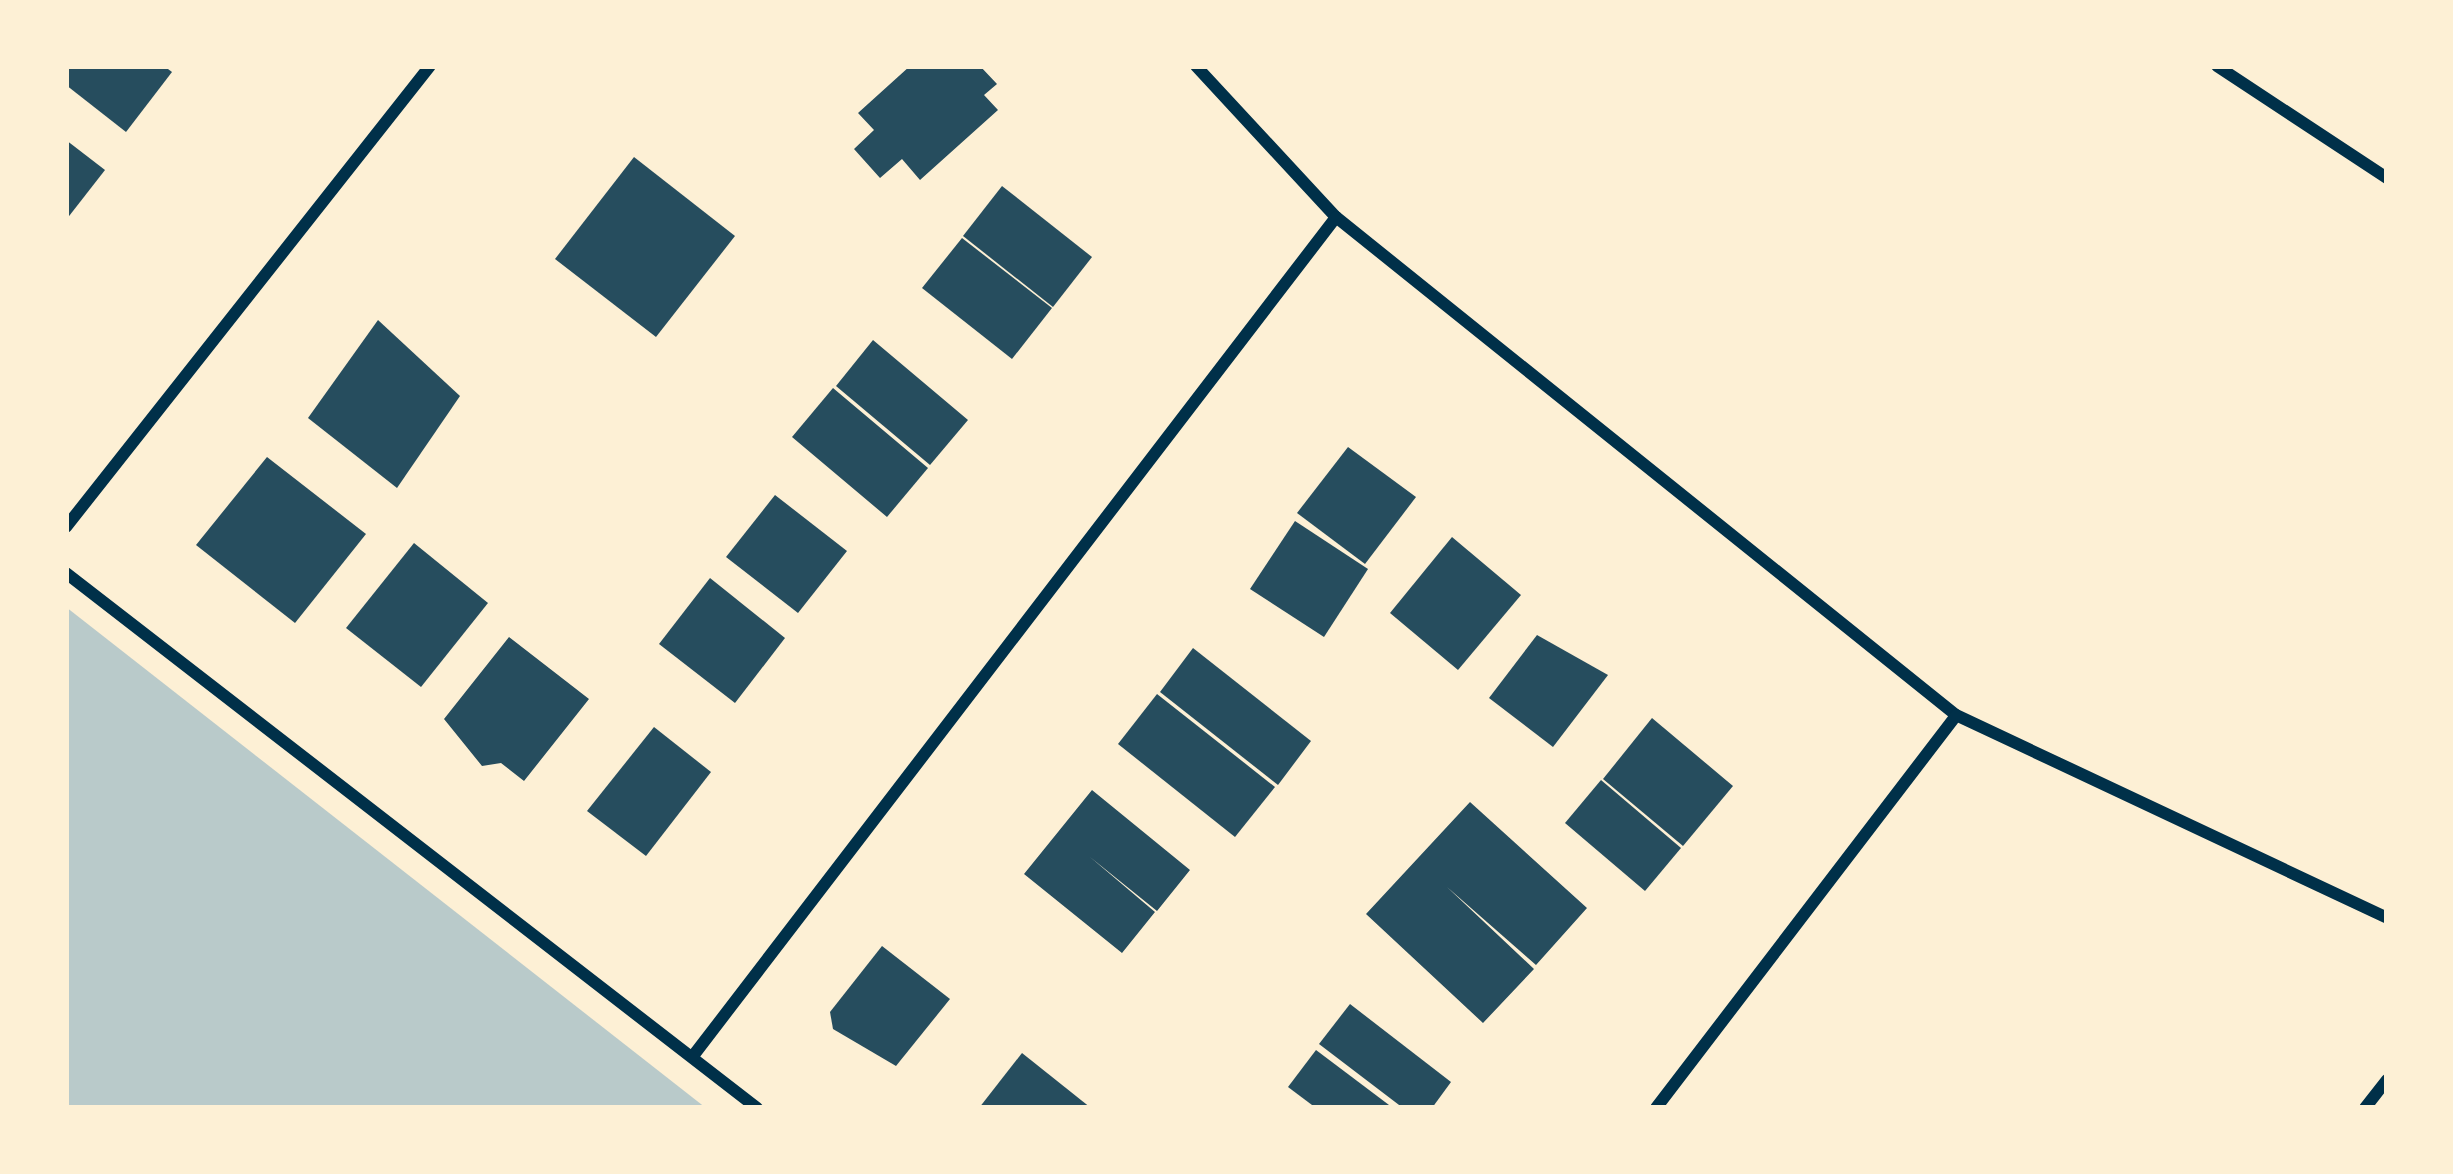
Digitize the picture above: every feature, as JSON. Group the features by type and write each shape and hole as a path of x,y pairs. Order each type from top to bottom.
{"street":[{"path":"66,526 430,66"},
{"path":"1196,66 1336,218 1956,715 2387,918"},
{"path":"2217,66 2387,178"},
{"path":"693,1056 1336,218"},
{"path":"66,573 758,1108"},
{"path":"1656,1108 1956,715"},
{"path":"2365,1108 2387,1080"}],"shaded area":[{"path":"66,607 706,1108 66,1108"}],"building":[{"path":"66,66 164,66 172,72 126,132 66,85"},
{"path":"910,66 980,66 997,84 984,95 998,110 920,180 902,159 880,178 854,149 874,130 858,113"},
{"path":"66,140 105,170 66,220"},
{"path":"634,157 735,236 656,337 555,259"},
{"path":"1002,186 1092,257 1053,307 963,236"},
{"path":"962,238 1052,308 1012,359 922,288"},
{"path":"378,320 460,396 397,488 308,418"},
{"path":"873,340 968,420 930,465 836,386"},
{"path":"833,388 928,468 887,517 792,437"},
{"path":"1348,447 1416,497 1365,564 1297,513"},
{"path":"267,457 366,534 295,623 196,545"},
{"path":"775,495 847,551 798,613 726,557"},
{"path":"1295,521 1368,569 1324,637 1250,589"},
{"path":"1452,537 1521,595 1458,670 1390,613"},
{"path":"414,543 488,603 421,687 346,628"},
{"path":"710,578 785,638 735,703 659,644"},
{"path":"1537,635 1608,675 1553,747 1489,698"},
{"path":"509,637 589,699 524,781 501,763 482,766 444,719"},
{"path":"1193,648 1311,741 1278,785 1160,692"},
{"path":"1157,694 1275,787 1235,837 1118,744"},
{"path":"1652,718 1733,786 1683,846 1603,779"},
{"path":"654,727 711,772 646,856 587,811"},
{"path":"1601,780 1681,848 1645,891 1565,823"},
{"path":"1092,790 1190,870 1157,911 1090,857 1155,912 1122,953 1024,874"},
{"path":"1470,802 1587,908 1536,965 1447,887 1534,969 1483,1023 1366,914"},
{"path":"882,946 950,999 896,1066 833,1029 830,1012"},
{"path":"1350,1004 1451,1082 1432,1108 1403,1108 1319,1044"},
{"path":"1316,1050 1393,1108 1316,1108 1288,1087"},
{"path":"1022,1053 1091,1108 979,1108"}]}
